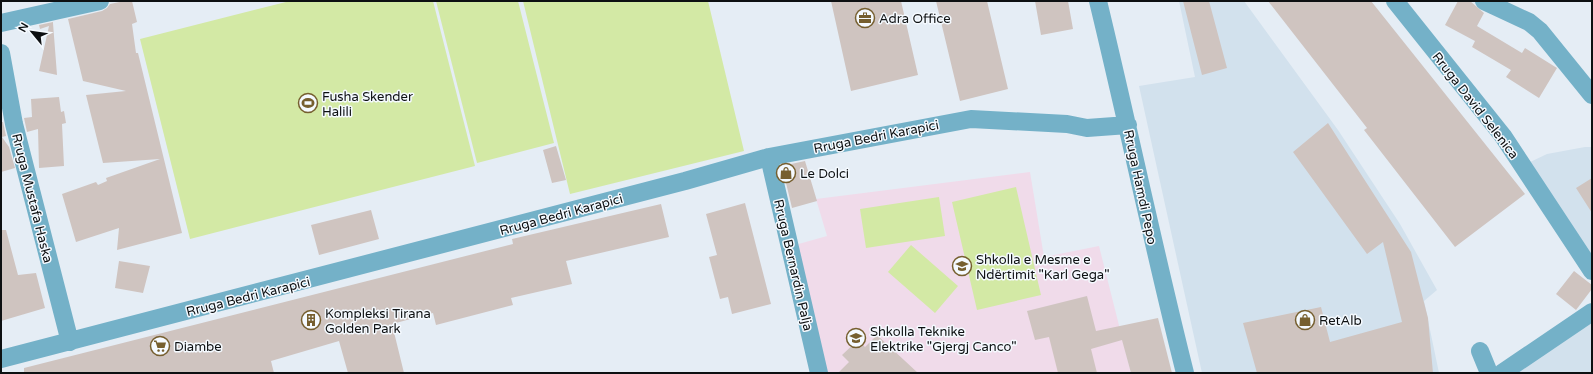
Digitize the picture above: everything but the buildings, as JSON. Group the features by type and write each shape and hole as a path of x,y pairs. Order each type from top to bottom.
{"street":[{"path":"1,23 100,1"},
{"name":"Rruga Hamdi Pepo","path":"1098,1 1128,125 1161,277 1185,373"},
{"name":"Rruga David Selenica","path":"1395,1 1503,136 1592,271"},
{"path":"1484,1 1529,22 1540,31 1592,95"},
{"name":"Rruga Mustafa Haska","path":"1,53 14,124 70,342"},
{"name":"Rruga Bedri Karapici","path":"1,359 655,189 769,157 971,118 1067,124 1086,128 1128,125"},
{"name":"Rruga Bernardin Palja","path":"769,157 819,373"},
{"path":"1502,373 1592,312"},
{"path":"1480,351 1489,373"}],"shaded area":[{"path":"1179,1 1244,1 1338,130 1400,224 1437,290 1424,301 1439,373 1202,373 1139,86 1195,77"},
{"path":"1592,147 1592,262 1526,164 1547,154"},
{"name":"Shkolla e Mesme e Ndërtimit \"Karl Gega\"","path":"1030,172 1044,257 1099,246 1131,373 826,373 795,245 827,236 816,199"},
{"path":"1592,320 1592,373 1509,373"}],"green space":[{"name":"Fusha Skender Halili","path":"290,1 433,1 475,166 190,239 140,39"},
{"path":"436,1 518,1 554,143 477,163"},
{"path":"523,1 708,1 744,151 570,194"},
{"path":"1016,187 1041,295 977,310 952,202"},
{"path":"939,197 945,236 866,248 860,209"},
{"path":"911,245 958,286 935,313 888,272"}],"place":[{"name":"Adra Office","path":"865,18"},
{"name":"Fusha Skender Halili","path":"308,103"},
{"name":"Le Dolci","path":"786,173"},
{"name":"Shkolla e Mesme e Ndërtimit \"Karl Gega\"","path":"962,266"},
{"name":"Kompleksi Tirana Golden Park","path":"311,320"},
{"name":"RetAlb","path":"1305,320"},
{"name":"Shkolla Teknike Elektrike \"Gjergj Canco\"","path":"856,338"},
{"name":"Diambe","path":"160,346"}]}
